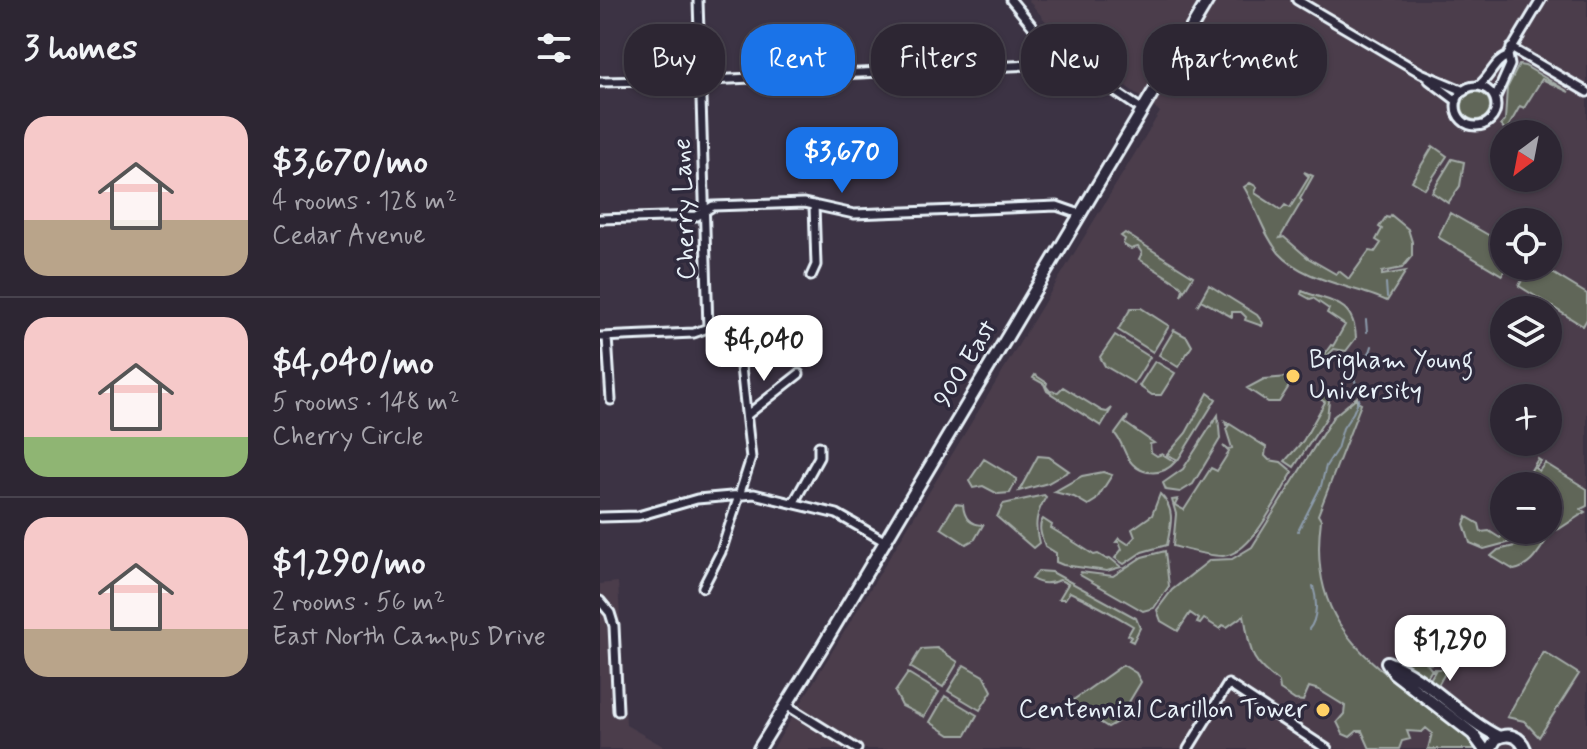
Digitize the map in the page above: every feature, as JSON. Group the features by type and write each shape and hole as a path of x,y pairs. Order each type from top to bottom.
{"main road":[{"name":"900 East","path":"759,749 1208,0"},
{"path":"1499,737 1487,749 1473,734 1394,673 1387,662 1403,668 1480,728 1499,737 1514,736 1525,749"}],"street":[{"name":"Cherry Lane","path":"698,0 699,24"},
{"path":"1011,0 1031,24"},
{"path":"1297,0 1421,73 1457,101"},
{"path":"1507,57 1499,59 1485,80 1464,91 1457,101 1457,114 1466,124 1479,127 1495,116 1495,99 1510,65 1507,57 1541,0"},
{"path":"1511,48 1587,92"},
{"path":"725,79 1021,65"},
{"path":"1421,73 1464,91"},
{"path":"600,82 624,82"},
{"path":"1478,86 1490,92 1495,99"},
{"name":"Cherry Lane","path":"701,96 708,328"},
{"path":"1122,96 1141,109"},
{"path":"600,219 697,216 713,206 804,203 854,214 1057,206 1080,214"},
{"path":"811,276 816,265 814,205"},
{"path":"611,400 604,337 694,333 708,328 725,341 741,367 751,458 721,552 703,587"},
{"path":"747,415 799,374"},
{"path":"794,502 819,457 819,446"},
{"path":"600,517 638,516 697,499 741,493 771,496 837,514 884,541"},
{"path":"600,601 610,613 615,638 618,711"},
{"path":"1188,749 1228,684 1327,749"},
{"path":"786,705 857,749"}],"shaded area":[{"name":"Brigham Young University","path":"1028,0 1587,0 1587,749 773,749 1160,112 1127,87 1127,24 1048,24"},
{"path":"618,582 626,725 668,749 600,749 600,584"}],"green space":[{"path":"1519,65 1569,92 1542,79 1524,108 1520,106 1512,120 1505,120 1507,88"},
{"path":"1476,92 1486,96 1490,106 1486,116 1476,120 1466,116 1462,106 1466,96"},
{"path":"1433,146 1447,156 1425,189 1412,181"},
{"path":"1452,159 1464,162 1460,186 1448,203 1432,192"},
{"path":"1304,172 1313,176 1280,238 1284,237 1308,258 1336,274 1339,271 1349,279 1369,251 1375,252 1381,243 1376,240 1382,229 1379,227 1386,217 1391,215 1408,229 1412,256 1402,268 1382,272 1382,275 1406,271 1387,301 1316,277 1290,263 1273,246 1244,187 1250,183 1257,187 1255,193 1281,210 1285,205 1290,208 1309,177"},
{"path":"1450,213 1490,236 1490,268 1438,237"},
{"path":"1125,233 1193,276 1181,296 1183,289 1180,285 1139,259 1142,253 1138,247 1131,249 1123,244 1125,239 1121,236"},
{"path":"1562,279 1587,294 1587,319 1583,326 1562,313 1562,296 1535,296 1519,286 1522,280"},
{"path":"1209,285 1257,315 1262,326 1245,320 1241,312 1232,312 1232,317 1201,300 1197,306"},
{"path":"1302,291 1345,308 1354,325 1356,338 1346,351 1334,349 1320,363 1314,359 1316,356 1321,359 1333,346 1345,325 1327,313 1329,309 1301,294"},
{"path":"1131,308 1141,308 1169,326 1153,352 1118,330"},
{"path":"1174,330 1187,337 1192,346 1178,367 1159,355"},
{"path":"1115,335 1150,357 1134,383 1105,366 1100,357"},
{"path":"1155,361 1175,373 1161,395 1152,395 1139,386"},
{"path":"1035,375 1047,383 1050,391 1058,392 1063,387 1102,411 1112,408 1101,426 1047,391 1044,384 1033,378"},
{"path":"1289,377 1293,380 1279,402 1268,402 1247,388 1264,379"},
{"path":"1321,391 1330,393 1327,417 1294,467 1285,461 1303,441 1325,402 1315,396"},
{"path":"1208,393 1216,399 1178,460 1167,455 1186,433"},
{"path":"1357,397 1357,402 1361,404 1318,515 1321,520 1319,551 1322,578 1328,603 1354,644 1372,662 1459,727 1480,749 1428,749 1432,733 1426,728 1422,732 1407,731 1410,739 1402,741 1399,749 1370,749 1362,731 1350,737 1343,734 1337,722 1344,714 1345,706 1309,687 1303,701 1295,700 1280,690 1279,682 1261,667 1252,654 1244,615 1220,629 1204,619 1197,623 1199,619 1190,613 1178,631 1161,621 1157,610 1172,590 1210,560 1232,559 1252,547 1333,417"},
{"path":"1218,415 1220,439 1193,484 1180,492 1166,490 1163,483 1183,469"},
{"path":"1128,416 1125,423 1154,443 1150,444 1151,452 1175,462 1170,467 1157,472 1144,471 1128,458 1115,434"},
{"path":"1225,421 1266,447 1265,456 1269,460 1281,462 1293,472 1254,535 1234,553 1217,556 1173,546 1176,514 1172,500 1178,499 1175,505 1184,510 1211,468 1217,471 1229,452 1223,446 1232,448 1226,429 1229,425"},
{"path":"1038,456 1049,457 1069,471 1048,483 1019,491"},
{"path":"984,459 1017,479 1010,493 998,494 983,486 973,488 969,481"},
{"path":"1538,459 1541,461 1535,468 1539,471 1545,463 1560,472 1530,472"},
{"path":"1103,472 1112,475 1096,500 1088,505 1074,497 1054,492 1082,476"},
{"path":"1562,474 1587,489 1587,506 1581,509 1585,512 1562,527"},
{"path":"1160,494 1170,511 1167,545 1142,552 1124,564 1115,558 1122,549 1116,542 1119,538 1128,544 1135,537 1132,529 1152,515"},
{"path":"1046,497 1037,519 1039,543 1033,548 997,517 1003,504"},
{"path":"955,504 963,505 965,514 972,522 983,525 975,539 966,544 941,528"},
{"path":"1467,517 1479,524 1481,532 1489,531 1490,544 1503,544 1484,549 1470,543 1464,524"},
{"path":"1043,519 1052,525 1051,528 1094,555 1110,558 1121,567 1107,571 1056,562 1056,553 1045,546 1041,536"},
{"path":"1523,544 1544,544 1526,565 1514,570 1491,556 1498,550"},
{"path":"1165,551 1169,586 1154,608 1143,611 1080,575 1081,572 1113,576 1142,557"},
{"path":"1038,571 1052,572 1136,618 1140,628 1133,642 1128,635 1133,626 1070,592 1065,599 1059,599 1068,584 1060,580 1046,583 1035,581 1032,579"},
{"path":"1455,642 1461,646 1442,663 1427,664 1431,669 1441,669 1452,661 1437,687 1446,694 1428,683 1435,671 1431,671 1425,681 1403,660 1406,653 1434,646 1448,654"},
{"path":"937,648 958,662 943,687 910,667 921,649"},
{"path":"1544,652 1579,674 1539,737 1524,721 1507,717"},
{"path":"964,665 985,677 992,691 980,710 948,691"},
{"path":"1123,665 1136,673 1141,682 1117,722 1108,727 1069,703"},
{"path":"908,673 939,692 924,717 902,706 895,692"},
{"path":"945,696 977,715 966,735 950,735 930,722"}],"waterway":[{"path":"1386,283 1387,297"},
{"path":"1366,320 1367,332"},
{"path":"1357,388 1352,370 1369,354 1372,346"},
{"path":"1298,531 1359,399"},
{"path":"1309,629 1316,609 1313,586"}],"place":[{"name":"Brigham Young University","path":"1293,376"},
{"name":"Centennial Carillon Tower","path":"1323,710"}]}
